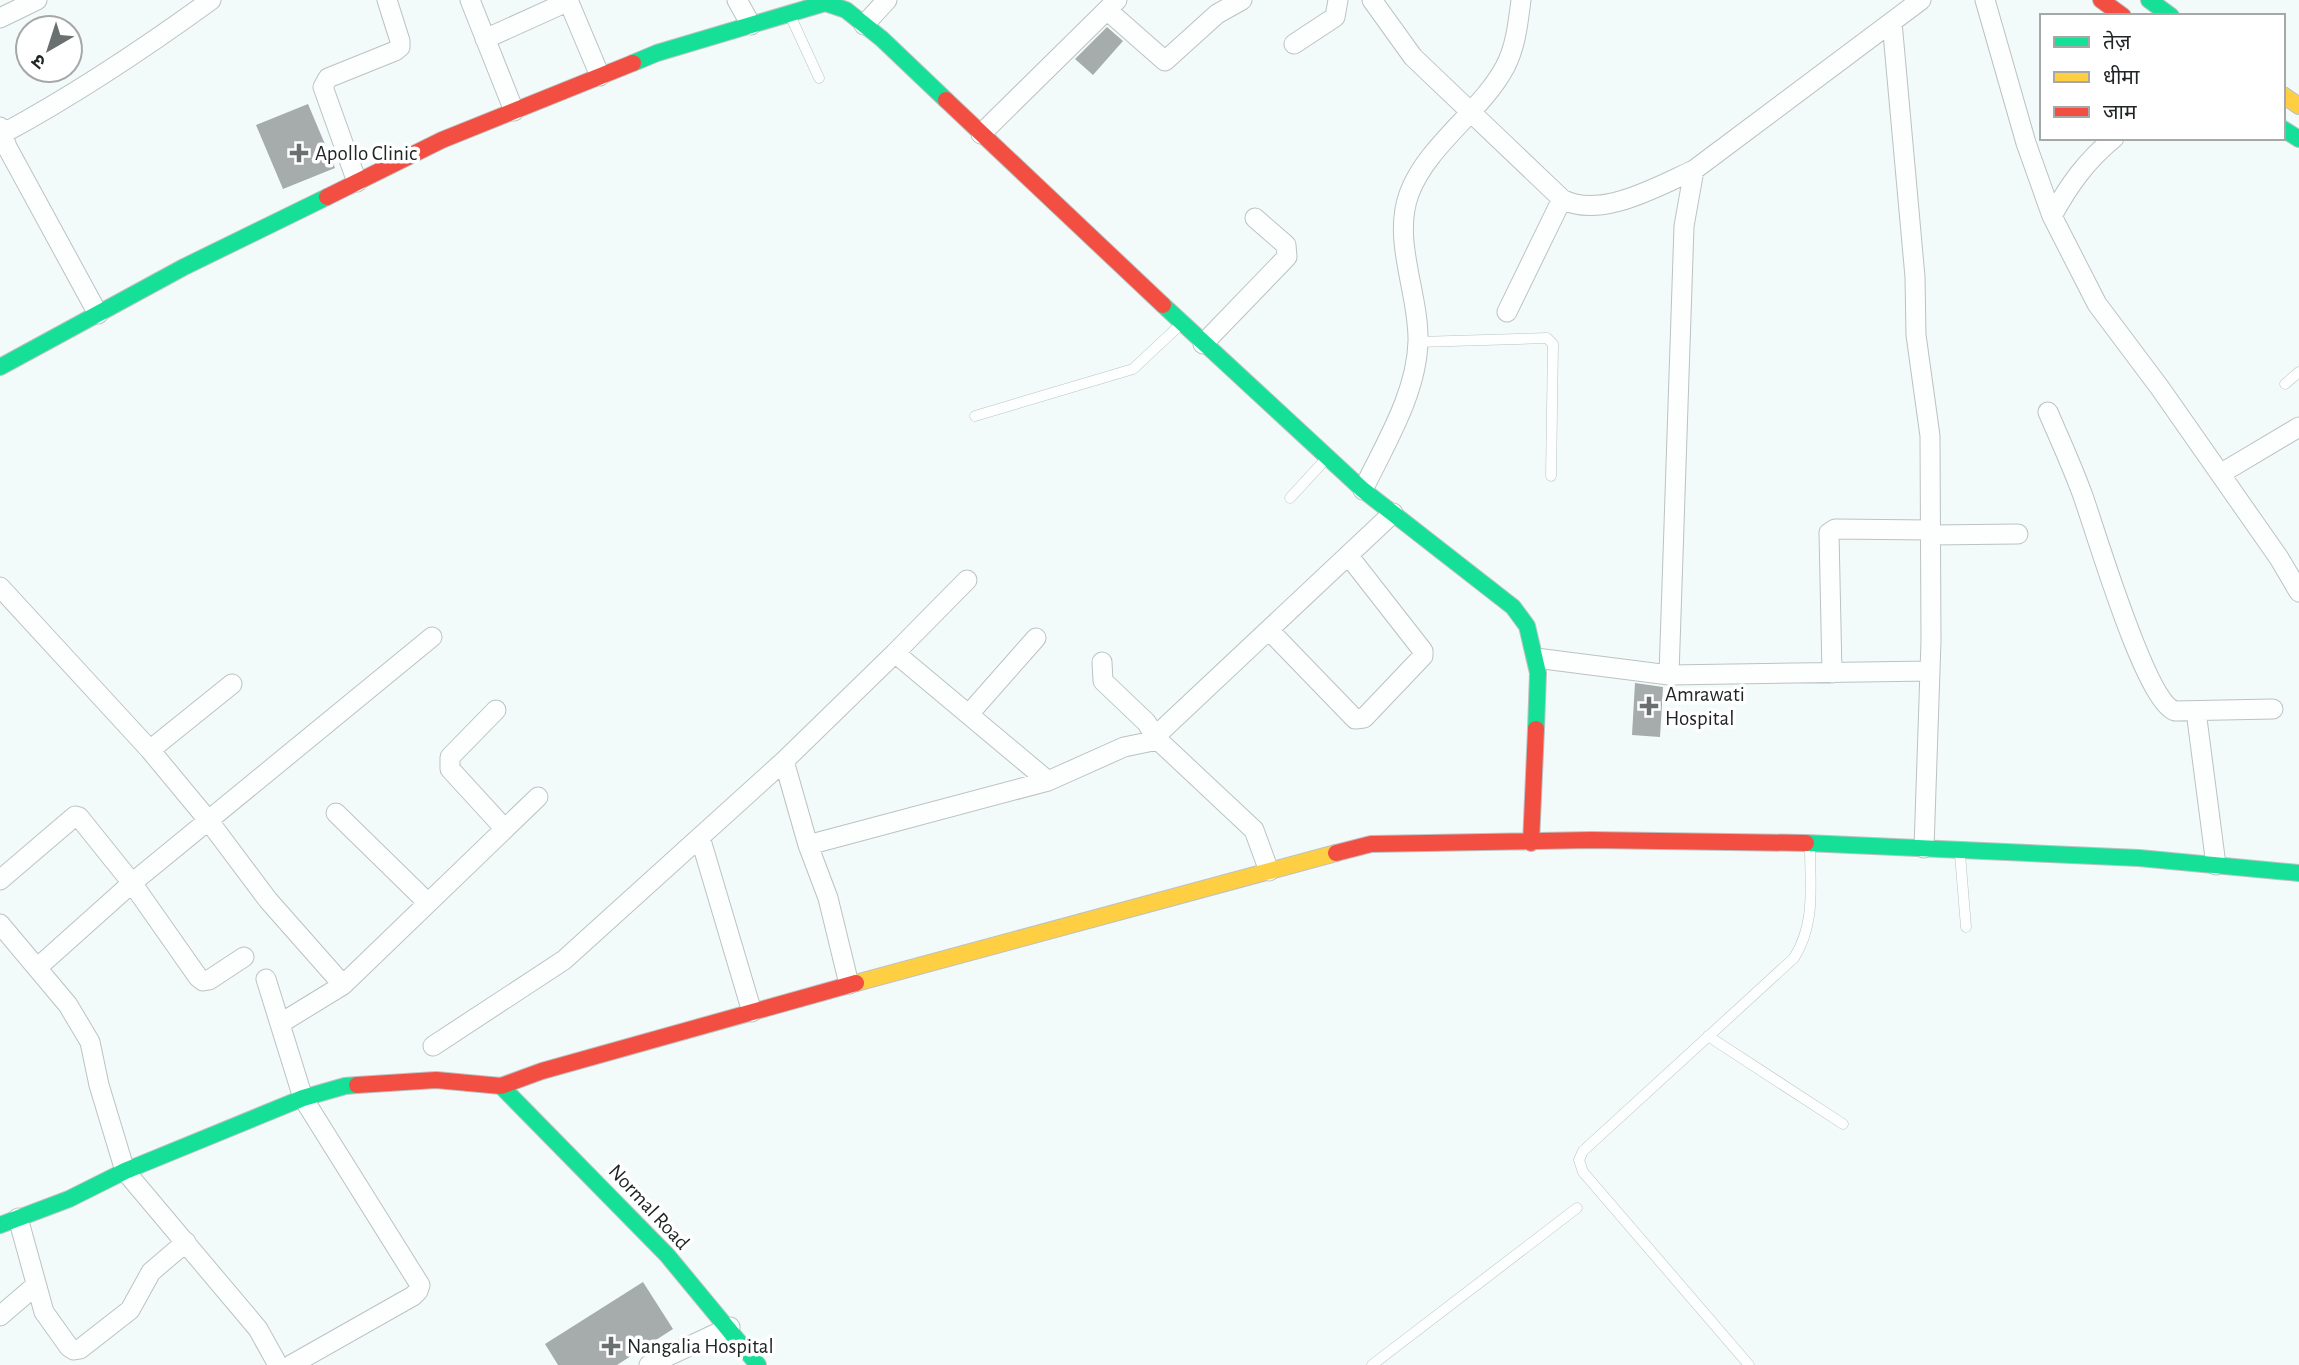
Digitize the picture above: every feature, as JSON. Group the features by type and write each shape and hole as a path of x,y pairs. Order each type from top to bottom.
{"main road":[{"path":"2101,0 2120,14"},
{"path":"2149,0 2168,14"},
{"path":"0,367 184,267 442,140 657,53 825,3 837,4 864,24 1203,344 1363,490 1513,607 1527,626 1538,673 1531,843"},
{"path":"9,1221 69,1199 125,1171 303,1098 345,1086 436,1080 501,1086 542,1071 849,984 1371,844 1591,840 1810,843 2139,858 2299,873"},
{"name":"Normal Road","path":"501,1086 643,1228 730,1327 758,1365"}],"street":[{"path":"0,18 37,0"},
{"path":"98,314 7,147 2,130 30,119 150,43 211,0"},
{"path":"357,182 323,87 328,78 400,47 387,0"},
{"path":"470,0 514,111"},
{"path":"485,39 569,0 600,76"},
{"path":"737,0 751,25"},
{"path":"864,24 887,0"},
{"path":"981,134 1112,5 1165,61 1212,18 1242,0"},
{"path":"1294,44 1335,17 1338,0"},
{"path":"1372,0 1413,57 1562,200 1573,205 1590,206 1625,201 1694,170 1921,0"},
{"path":"1363,490 1408,392 1418,342 1404,225 1409,194 1422,170 1472,112 1504,69 1512,51 1521,0"},
{"path":"1985,0 2026,143 2052,216 2097,304 2160,388 2279,558 2299,592"},
{"path":"1892,22 1916,277 1916,335 1930,436 1930,671 1924,848"},
{"path":"2052,216 2068,186 2091,157 2112,140"},
{"path":"1668,675 1684,226 1694,170"},
{"path":"1507,312 1562,200"},
{"path":"1203,344 1287,257 1286,245 1255,218"},
{"path":"2048,412 2083,496 2130,633 2164,703 2175,711 2273,709"},
{"path":"2220,474 2299,427"},
{"path":"1158,740 1161,731 1393,513"},
{"path":"1832,673 1829,533 1835,529 2018,534"},
{"path":"1269,630 1355,719 1364,718 1423,656 1423,651 1349,555"},
{"path":"433,1046 564,960 784,761 967,580"},
{"path":"0,587 150,750 208,820 268,900 343,985"},
{"path":"37,968 132,883 432,637"},
{"path":"969,715 1036,638"},
{"path":"895,653 1048,780"},
{"path":"1536,658 1668,675 1930,671"},
{"path":"1102,662 1103,681 1146,722 1158,740 1254,830 1269,871"},
{"path":"150,750 232,684"},
{"path":"496,710 450,757 448,763 450,769 505,829"},
{"path":"2196,711 2216,865"},
{"path":"807,845 1048,780 1124,747 1158,740"},
{"path":"784,761 807,845 828,898 849,984"},
{"path":"281,1023 343,985 538,797"},
{"path":"336,813 428,903"},
{"path":"0,880 75,816 79,817 132,883 198,977 203,981 209,980 244,957"},
{"path":"700,837 752,1012"},
{"path":"0,924 68,1005 90,1042 99,1085 125,1171 258,1329 278,1365"},
{"path":"266,979 303,1098 419,1285 418,1291 412,1296 291,1365"},
{"path":"9,1221 44,1312 74,1350 80,1349 130,1310 151,1272 186,1242"},
{"path":"0,1316 35,1286"},
{"path":"649,1365 730,1327"}],"lane":[{"path":"789,13 819,78"},
{"path":"975,416 1133,369 1181,323"},
{"path":"1418,342 1552,340 1550,476"},
{"path":"2285,384 2299,372"},
{"path":"1290,498 1327,457"},
{"path":"1749,1365 1583,1172 1579,1160 1583,1151 1794,958 1803,943 1810,914 1810,843"},
{"path":"1960,849 1966,927"},
{"path":"1709,1036 1843,1124"},
{"path":"1372,1365 1577,1208"}],"building":[{"path":"1107,27 1123,41 1093,75 1075,59"},
{"path":"308,104 335,168 283,189 256,125"},
{"path":"1635,683 1663,687 1660,737 1632,735"},
{"path":"643,1282 673,1329 617,1365 558,1365 545,1344"}],"traffic: fast":[{"path":"2149,0 2168,14"},
{"path":"633,63 657,53 825,3 846,10 882,39 946,100"},
{"path":"2285,130 2299,139"},
{"path":"0,367 184,267 327,197"},
{"path":"1163,305 1363,490 1513,607 1527,626 1538,673 1536,729"},
{"path":"1806,843 2139,858 2299,873"},
{"path":"0,1225 69,1199 125,1171 303,1098 357,1085"},
{"path":"501,1086 667,1255 758,1365"}],"traffic: slow":[{"path":"2285,96 2299,106"},
{"path":"856,983 1336,853"}],"traffic: jam":[{"path":"2101,0 2120,14"},
{"path":"327,197 442,140 633,63"},
{"path":"946,100 1163,305"},
{"path":"1531,843 1536,729"},
{"path":"1336,853 1371,844 1591,840 1806,843"},
{"path":"357,1085 436,1080 501,1086 542,1071 856,983"}],"place":[{"name":"Apollo Clinic","path":"299,153"},
{"name":"Amrawati Hospital","path":"1649,706"},
{"name":"Nangalia Hospital","path":"611,1346"}]}
